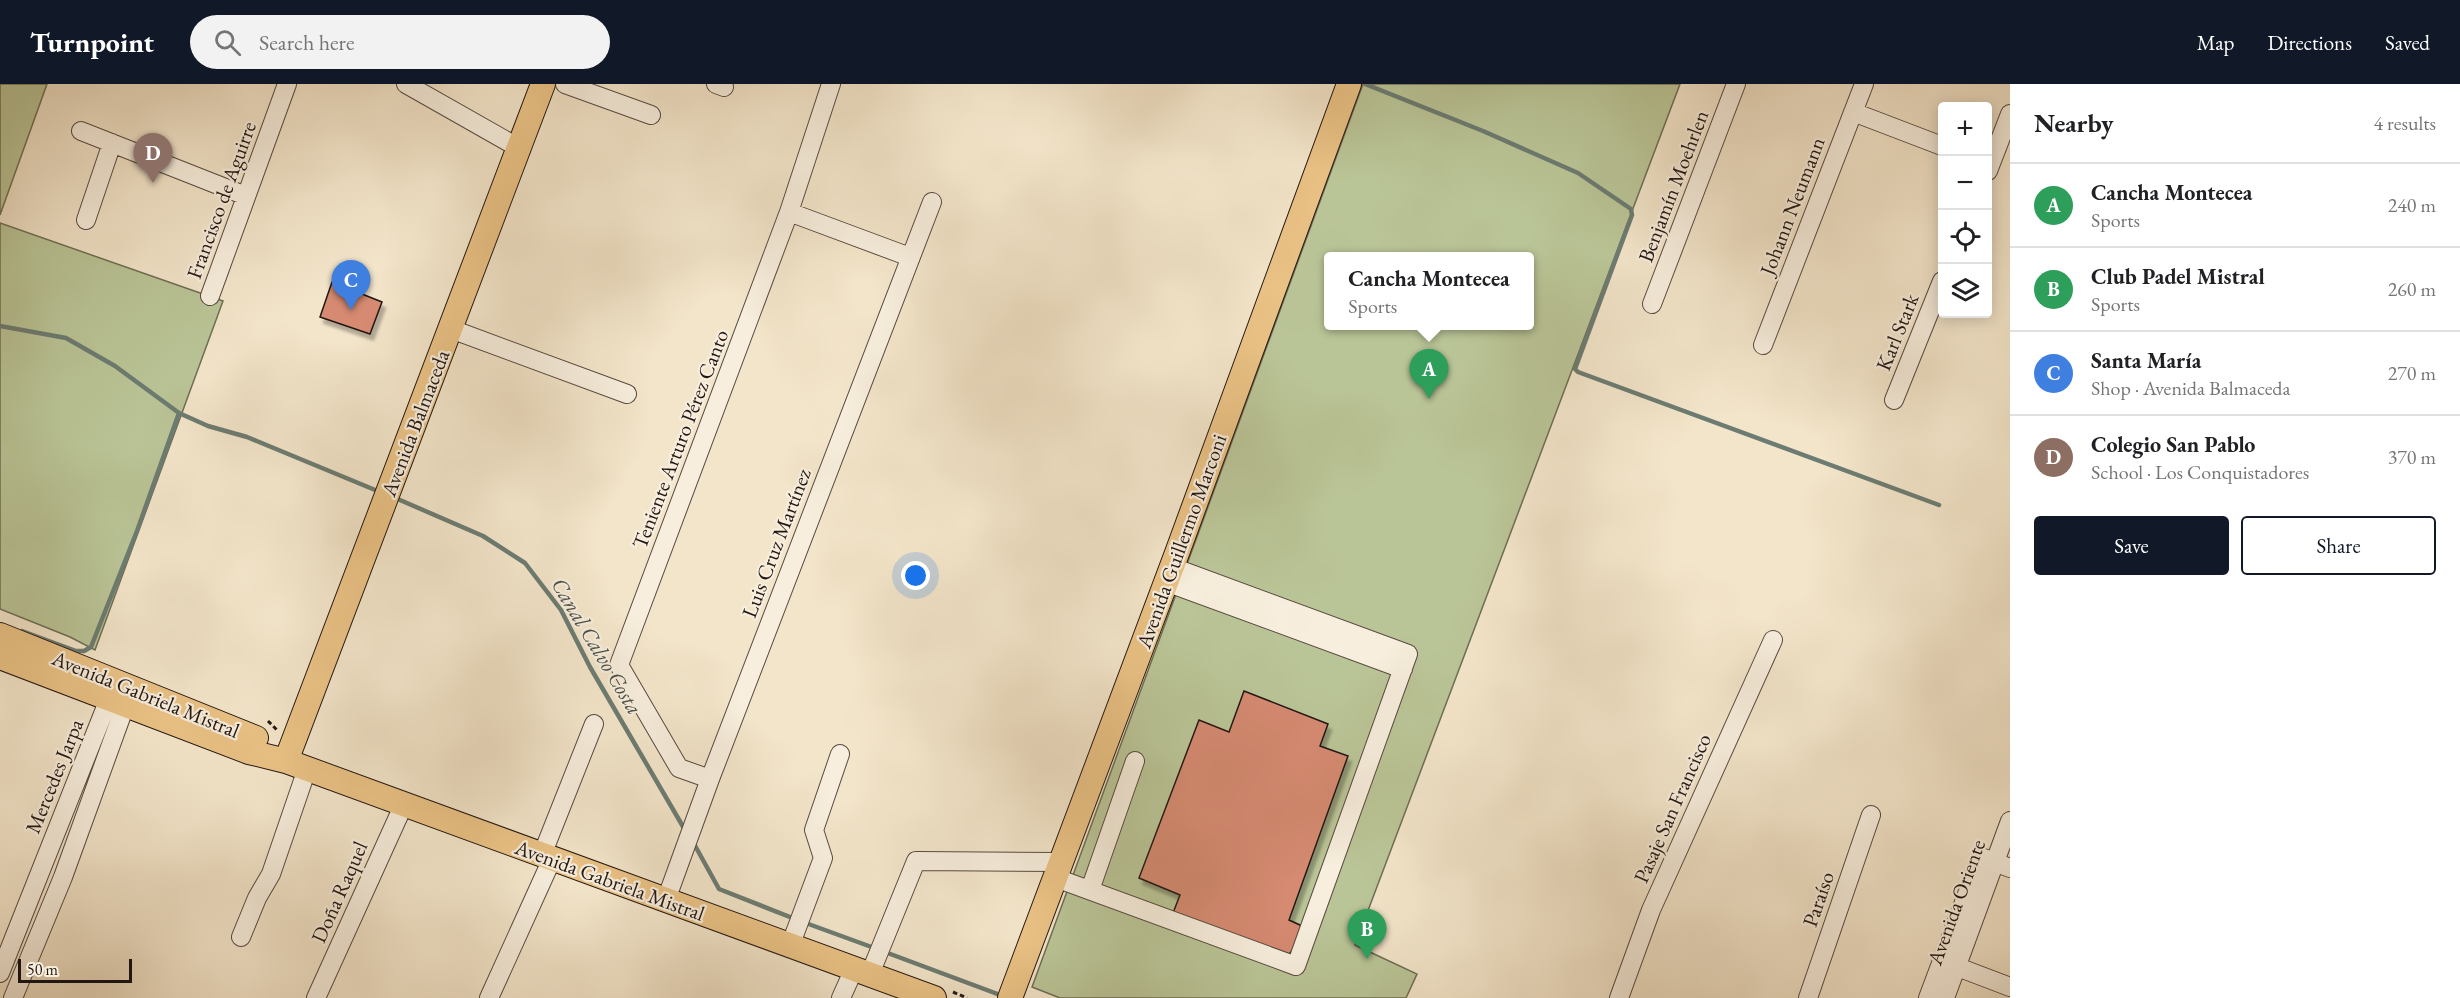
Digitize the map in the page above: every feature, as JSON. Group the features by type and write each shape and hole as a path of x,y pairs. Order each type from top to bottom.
{"main road":[{"name":"Avenida Balmaceda","path":"297,765 451,329 543,84"},
{"name":"Avenida Guillermo Marconi","path":"1012,994 1349,84"},
{"name":"Avenida Gabriela Mistral","path":"0,636 252,736 297,765"},
{"name":"Avenida Gabriela Mistral","path":"0,657 249,752 297,765 666,900 793,938 934,998"}],"street":[{"name":"Francisco de Aguirre","path":"210,296 287,84"},
{"path":"406,84 519,148"},
{"path":"565,84 651,115"},
{"name":"Teniente Arturo Pérez Canto","path":"710,779 679,768 619,665 789,212 831,84"},
{"name":"Benjamín Moehrlen","path":"1652,304 1736,84"},
{"name":"Johann Neumann","path":"1763,345 1864,84"},
{"path":"1853,112 1938,144"},
{"path":"1992,157 2010,114"},
{"path":"81,131 246,196"},
{"path":"86,220 112,143"},
{"name":"Luis Cruz Martínez","path":"666,900 710,779 932,202"},
{"path":"789,212 910,256"},
{"name":"Karl Stark","path":"1894,400 1938,291"},
{"path":"451,329 627,394"},
{"path":"841,998 866,968 885,937 916,861 1059,870 1090,890 1296,966 1408,654 1169,575"},
{"name":"Pasaje San Francisco","path":"1619,998 1651,910 1773,640"},
{"name":"Mercedes Jarpa","path":"0,973 41,870 117,702"},
{"name":"Mercedes Jarpa","path":"13,998 63,877 117,702"},
{"path":"489,998 547,857 594,724"},
{"path":"793,938 823,858 814,830 840,754"},
{"path":"1090,890 1135,762"},
{"path":"241,937 257,898 271,874 297,765"},
{"name":"Doña Raquel","path":"316,998 404,804"},
{"name":"Paraíso","path":"1808,998 1871,814"},
{"name":"Avenida Oriente","path":"1928,998 1949,964 1995,862 2010,821"},
{"path":"41,870 63,877"},
{"path":"1949,964 2010,987"},
{"name":"Avenida Oriente","path":"1945,998 1949,964"}],"green space":[{"path":"0,84 47,84 0,215"},
{"path":"1363,84 1680,84 1355,945 1417,974 1406,998 1060,998 1032,987"},
{"path":"0,223 223,301 95,650 70,637 0,609"}],"building":[{"path":"332,282 382,302 370,334 320,317"},
{"path":"1244,691 1328,724 1320,746 1348,756 1289,920 1302,926 1292,951 1288,955 1173,913 1180,895 1139,878 1199,720 1229,732"}],"waterway":[{"path":"1365,84 1483,131 1578,173 1631,209 1632,215 1575,369 1578,372 1939,505"},
{"name":"Canal Calvo Costa","path":"0,326 66,338 115,366 179,413 208,426 247,437 380,492"},
{"path":"22,631 76,651 84,651 91,647 137,531 179,413"},
{"name":"Canal Calvo Costa","path":"393,497 483,536 525,563 561,610 590,667 685,830"},
{"name":"Canal Calvo Costa","path":"693,842 719,889 795,919"},
{"name":"Canal Calvo Costa","path":"803,922 877,949"},
{"name":"Canal Calvo Costa","path":"885,952 1003,996"}],"place":[{"name":"Colegio San Pablo","path":"153,183"},
{"name":"Santa María","path":"351,310"},
{"name":"Cancha Montecea","path":"1429,399"},
{"name":"Club Padel Mistral","path":"1367,959"}]}
